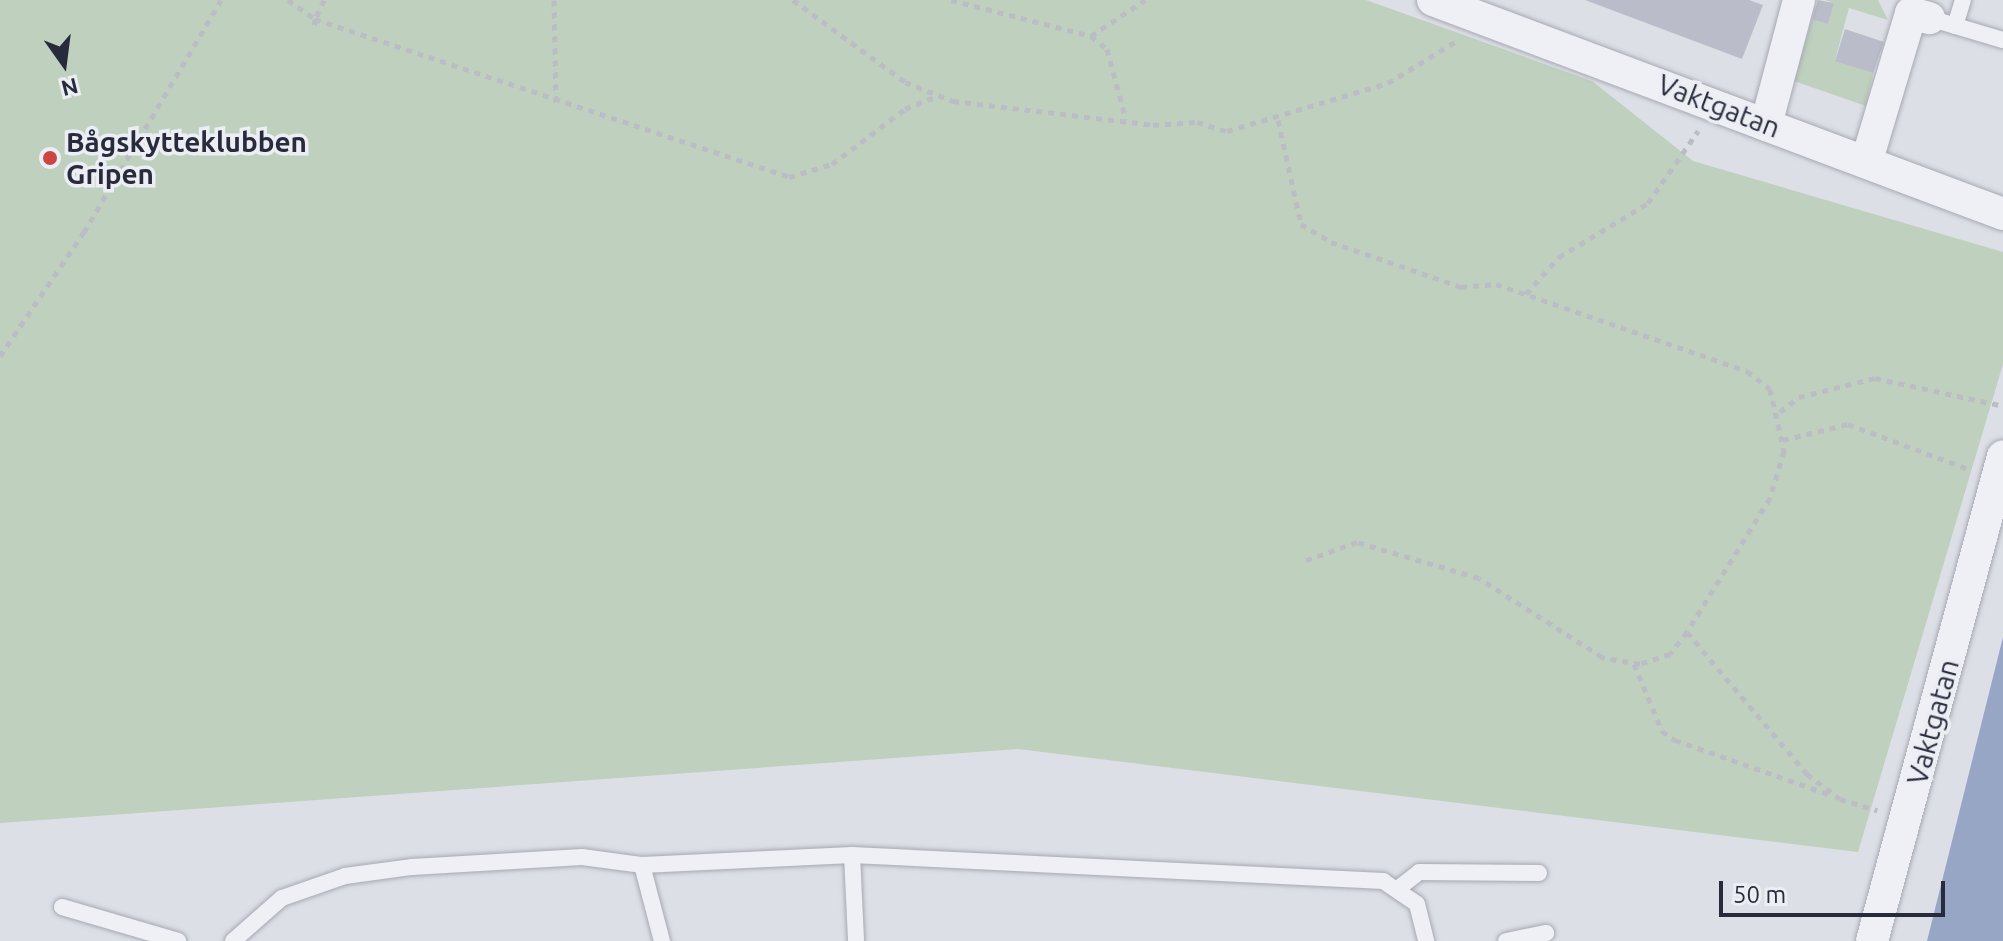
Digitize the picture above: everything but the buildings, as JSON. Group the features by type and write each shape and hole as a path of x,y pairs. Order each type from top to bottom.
{"street":[{"name":"Vaktgatan","path":"1433,0 1483,16 1709,105 1867,160 2003,214"},
{"path":"1766,125 1799,0"},
{"path":"1867,160 1911,13 1942,22"},
{"name":"Vaktgatan","path":"1872,941 2000,467"}],"lane":[{"path":"1963,0 1942,22 2003,40"},
{"path":"852,855 856,941"},
{"path":"233,941 282,898 345,876 582,857 642,865 852,855 1400,887 1419,872 1539,873"},
{"path":"642,865 662,941"},
{"path":"1400,887 1417,904 1426,941"},
{"path":"62,907 178,941"},
{"path":"1506,941 1546,933"}],"path":[{"path":"0,356 84,232 221,0"},
{"path":"288,0 315,19 556,102 789,177 832,164 905,109 938,95"},
{"path":"314,27 324,0"},
{"path":"554,0 556,102"},
{"path":"793,0 905,82 938,95 1126,120 1197,122 1227,131 1278,120 1388,83 1440,56 1483,16"},
{"path":"951,0 1091,36 1107,49 1126,120"},
{"path":"1091,36 1145,0"},
{"path":"1526,294 1559,257 1648,203 1709,105"},
{"path":"1278,120 1301,224 1331,242 1461,287 1496,284 1747,371 1770,389 1780,412 1783,440 1770,498 1687,632 1670,654 1634,663 1602,657 1479,578 1357,542 1304,561"},
{"path":"1780,412 1799,397 1875,378 2003,406"},
{"path":"1783,440 1848,424 2000,467"},
{"path":"1687,632 1807,774 1840,799"},
{"path":"1634,663 1662,731 1675,740 1840,799 1906,819"}],"green space":[{"path":"0,0 1366,0 1592,81 1693,161 2003,252 2003,364 1858,852 1018,749 0,823"},
{"path":"1825,0 1878,0 1888,20 1849,8 1835,60 1873,73 1866,106 1794,81 1812,19 1828,23 1834,3"}],"water":[{"path":"2003,637 2003,941 1927,941"}],"place":[{"name":"Bågskytteklubben Gripen","path":"50,158"}]}
